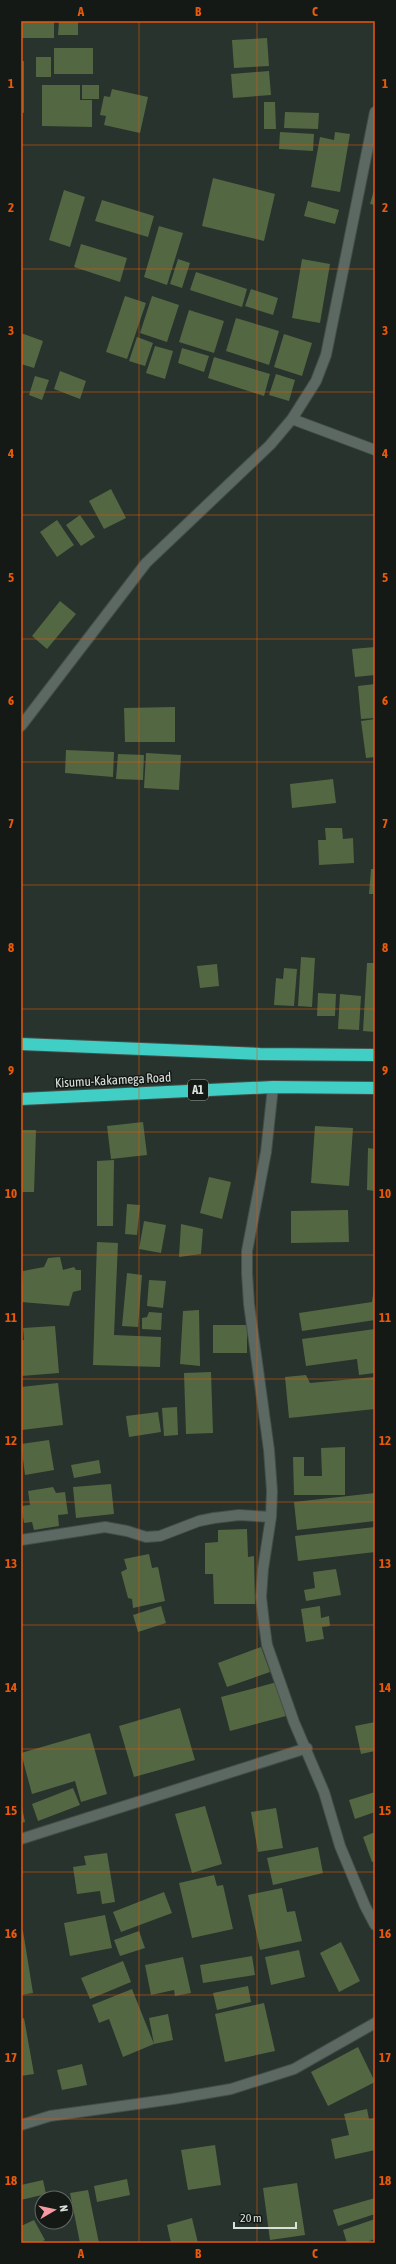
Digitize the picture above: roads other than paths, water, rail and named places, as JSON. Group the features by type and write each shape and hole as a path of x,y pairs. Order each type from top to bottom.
{"highway":[{"name":"Kisumu-Kakamega Road","path":"21,1044 260,1054 375,1055"},
{"name":"Kisumu-Kakamega Road","path":"21,1099 273,1087 375,1088"}],"street":[{"path":"21,726 146,563 270,445 292,419 316,381 326,354 375,112"},
{"path":"292,419 375,450"},
{"path":"273,1087 266,1152 247,1251 249,1304 269,1450 271,1517 263,1569 262,1597 264,1623 272,1659 294,1722 324,1792 340,1846 365,1906 375,1925"},
{"path":"21,1540 105,1527 127,1530 146,1537 160,1536 199,1521 214,1518 239,1515 271,1517"},
{"path":"21,1839 306,1748"},
{"path":"21,2125 50,2116 173,2099 231,2089 294,2069 375,2023"}]}
